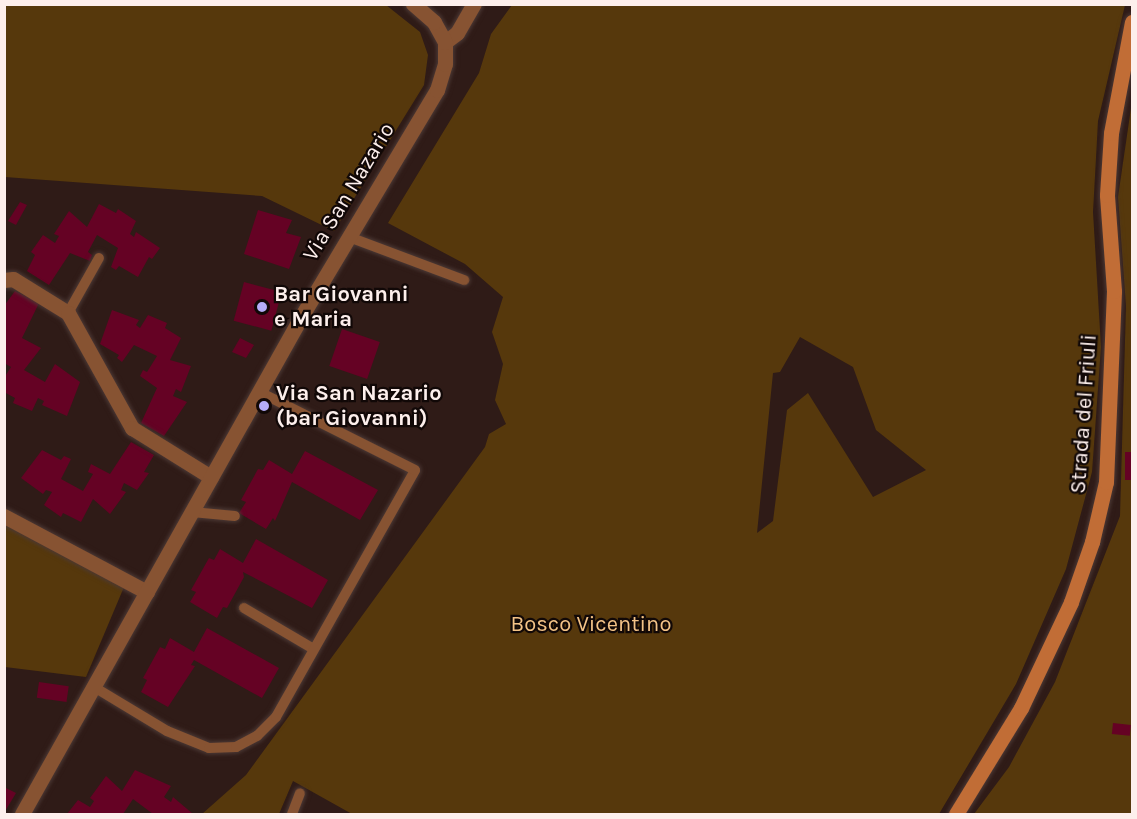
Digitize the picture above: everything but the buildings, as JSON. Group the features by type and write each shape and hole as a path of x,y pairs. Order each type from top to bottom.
{"main road":[{"name":"Strada del Friuli","path":"956,814 1021,708 1071,602 1092,542 1106,482 1114,291 1107,195 1111,133 1132,22"}],"street":[{"path":"413,4 435,22 445,42 457,33 474,4"},
{"name":"Via San Nazario","path":"22,814 259,392 437,90 445,64 445,42"},
{"path":"4,280 13,279 41,293 68,313 132,428 211,477"},
{"path":"4,516 147,592"}],"lane":[{"path":"349,237 464,280"},
{"path":"68,313 99,258"},
{"path":"94,687 167,731 209,748 236,747 257,736 276,717 312,648 415,470 259,392"},
{"path":"192,512 235,516"},
{"path":"244,608 312,648"},
{"path":"292,814 300,793"}],"green space":[{"path":"4,5 386,5 420,32 428,55 424,85 334,231 262,196 5,177"},
{"name":"Bosco Vicentino","path":"512,5 1125,5 1098,121 1093,212 1101,347 1092,472 1066,569 1016,684 939,814 352,814 293,781 279,814 202,814 246,775 485,447 489,434 506,424 495,400 503,364 492,332 503,297 465,264 388,223 479,73 491,34","holes":["800,337 853,367 876,430 926,470 873,497 808,393 787,410 773,521 757,533 773,373 780,372"]},
{"path":"1132,101 1132,814 974,814 1009,767 1055,682 1120,516 1126,306 1118,197"},
{"path":"4,524 124,587 86,677 5,667"}],"place":[{"name":"Bar Giovanni e Maria","path":"262,307"},
{"name":"Via San Nazario (bar Giovanni)","path":"264,406"}]}
